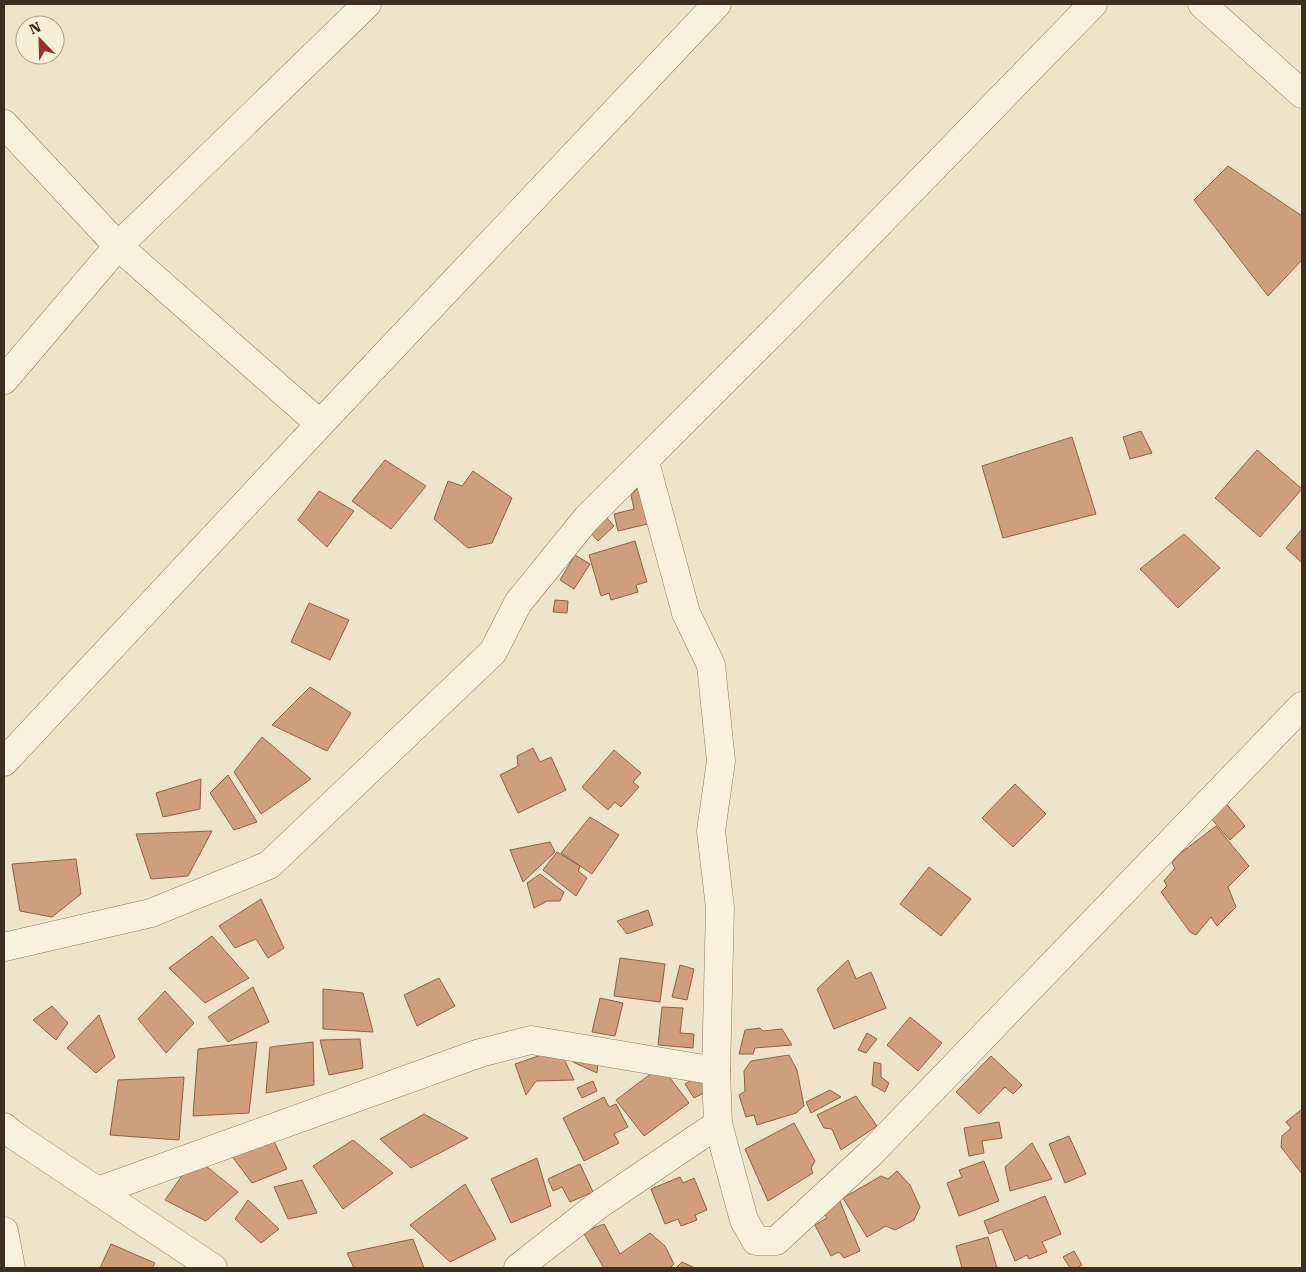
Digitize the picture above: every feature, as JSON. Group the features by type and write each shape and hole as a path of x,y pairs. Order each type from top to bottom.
{"street":[{"path":"4,380 118,246 367,4"},
{"path":"4,762 717,4"},
{"path":"4,947 151,912 269,865 493,652 518,603 587,518 779,326 1093,4"},
{"path":"1202,4 1302,94"},
{"path":"4,124 118,246 320,424"},
{"path":"645,462 686,613 711,665 722,761 711,831 720,908 716,1071 718,1124 744,1220 756,1241 776,1241 870,1154 1302,706"},
{"path":"98,1191 480,1053 531,1040 716,1071"},
{"path":"518,1268 597,1206 718,1124"},
{"path":"8,1139 98,1191 213,1268"},
{"path":"4,1231 11,1268"}],"building":[{"path":"1228,166 1302,216 1302,260 1268,296 1194,200"},
{"path":"1141,431 1152,453 1130,459 1123,437"},
{"path":"1072,437 1096,514 1003,538 982,466"},
{"path":"1257,450 1302,489 1260,537 1215,498"},
{"path":"385,460 426,486 391,529 352,501"},
{"path":"473,471 512,498 492,543 468,548 434,519 448,481 462,486"},
{"path":"645,481 656,522 618,531 614,514 634,509 631,495"},
{"path":"319,491 354,511 327,547 298,520"},
{"path":"606,517 614,526 598,541 590,532"},
{"path":"1302,529 1302,563 1286,548"},
{"path":"1184,534 1220,568 1178,608 1140,569"},
{"path":"635,541 647,582 636,585 638,592 611,600 609,593 601,596 589,555"},
{"path":"575,555 590,564 574,589 560,580"},
{"path":"555,600 568,601 567,613 553,612"},
{"path":"309,603 349,620 330,660 291,642"},
{"path":"310,687 351,713 327,751 272,725"},
{"path":"262,737 311,779 261,814 234,772"},
{"path":"533,748 540,762 551,757 566,790 518,813 500,775 518,766 517,756"},
{"path":"614,750 641,773 633,782 639,787 621,807 615,802 608,810 582,787"},
{"path":"228,775 257,822 234,830 210,793"},
{"path":"201,779 200,809 163,817 156,793"},
{"path":"1015,784 1046,814 1013,847 982,818"},
{"path":"1224,801 1245,826 1230,840 1208,815"},
{"path":"590,817 619,835 592,874 561,853"},
{"path":"1216,826 1249,866 1228,887 1236,907 1217,926 1211,917 1196,935 1190,932 1161,892 1167,886 1164,881 1175,868 1172,863 1178,855"},
{"path":"212,831 188,876 151,879 136,834"},
{"path":"550,842 555,852 523,882 510,850"},
{"path":"557,852 580,866 578,871 587,878 576,896 543,870"},
{"path":"76,859 81,894 52,917 20,911 12,864"},
{"path":"929,867 971,899 941,936 900,904"},
{"path":"540,874 564,892 560,901 547,901 534,908 527,883"},
{"path":"261,899 284,948 268,958 256,939 235,948 219,926"},
{"path":"648,910 653,925 627,934 617,921"},
{"path":"212,936 249,978 205,1003 169,968"},
{"path":"620,958 665,964 660,1002 614,996"},
{"path":"848,960 856,979 871,972 886,1008 834,1029 817,989"},
{"path":"680,965 694,969 687,1000 672,997"},
{"path":"439,978 455,1006 417,1026 404,995"},
{"path":"253,987 269,1022 228,1042 208,1017"},
{"path":"323,989 363,993 373,1032 323,1029"},
{"path":"165,991 194,1023 166,1053 138,1019"},
{"path":"600,998 623,1003 615,1036 592,1032"},
{"path":"52,1006 68,1023 56,1040 33,1020"},
{"path":"662,1007 683,1008 680,1033 694,1034 693,1048 658,1045"},
{"path":"99,1015 115,1057 96,1073 67,1048"},
{"path":"910,1017 942,1043 918,1071 887,1045"},
{"path":"760,1028 763,1031 782,1029 792,1045 755,1048 753,1054 739,1054 745,1030"},
{"path":"867,1033 877,1039 866,1053 858,1050"},
{"path":"360,1039 363,1068 329,1075 320,1040"},
{"path":"257,1042 249,1113 193,1116 198,1049"},
{"path":"313,1042 314,1085 266,1093 270,1047"},
{"path":"577,1052 598,1063 597,1073 573,1062"},
{"path":"544,1054 562,1055 574,1080 536,1081 526,1095 515,1064"},
{"path":"789,1055 797,1070 804,1106 796,1113 757,1125 754,1115 746,1117 739,1095 745,1091 744,1071 751,1061"},
{"path":"991,1056 1022,1085 1013,1094 1005,1087 979,1114 956,1092"},
{"path":"874,1062 881,1064 881,1077 889,1083 885,1092 872,1085"},
{"path":"661,1066 689,1103 644,1136 616,1100"},
{"path":"184,1077 179,1140 110,1135 118,1080"},
{"path":"697,1077 706,1079 702,1094 694,1098 685,1084"},
{"path":"593,1081 597,1091 582,1098 577,1088"},
{"path":"830,1090 841,1097 811,1113 806,1102"},
{"path":"856,1096 877,1126 841,1150 832,1129 824,1128 817,1115"},
{"path":"604,1097 609,1107 616,1104 628,1127 614,1134 619,1143 584,1161 563,1118"},
{"path":"1302,1109 1302,1174 1281,1147 1282,1136 1291,1128 1286,1122"},
{"path":"424,1114 468,1138 411,1168 380,1139"},
{"path":"999,1122 1002,1138 982,1141 984,1153 969,1156 964,1128"},
{"path":"794,1123 815,1161 811,1168 813,1173 768,1201 745,1149"},
{"path":"271,1135 287,1169 252,1183 228,1151"},
{"path":"1069,1136 1086,1174 1065,1183 1049,1144"},
{"path":"353,1140 393,1173 343,1209 313,1166"},
{"path":"1032,1143 1052,1179 1010,1191 1005,1167"},
{"path":"195,1157 238,1192 206,1221 165,1200"},
{"path":"537,1158 551,1206 511,1223 491,1179"},
{"path":"984,1161 999,1201 959,1216 947,1183 962,1177 959,1170"},
{"path":"580,1164 593,1192 570,1202 562,1187 553,1191 548,1179"},
{"path":"897,1171 910,1185 920,1207 914,1220 895,1230 886,1226 867,1237 843,1198 881,1176 888,1179"},
{"path":"680,1177 683,1183 694,1178 707,1210 695,1215 697,1220 681,1226 678,1219 665,1224 651,1189"},
{"path":"302,1180 317,1213 288,1219 274,1187"},
{"path":"465,1184 496,1239 450,1262 410,1225"},
{"path":"835,1189 860,1251 844,1258 839,1252 831,1256 815,1225 827,1218 820,1206"},
{"path":"1045,1196 1061,1234 1042,1242 1047,1252 1029,1259 1027,1255 1015,1261 1002,1229 989,1234 984,1221"},
{"path":"248,1200 279,1229 261,1243 235,1219"},
{"path":"604,1224 620,1254 650,1233 665,1246 674,1264 670,1268 604,1268 583,1232"},
{"path":"988,1237 997,1268 962,1268 956,1246"},
{"path":"413,1239 424,1268 354,1268 347,1253"},
{"path":"111,1244 155,1263 152,1268 100,1268"},
{"path":"1074,1251 1082,1265 1077,1268 1070,1268 1063,1257"},
{"path":"682,1262 695,1268 676,1268"}]}
